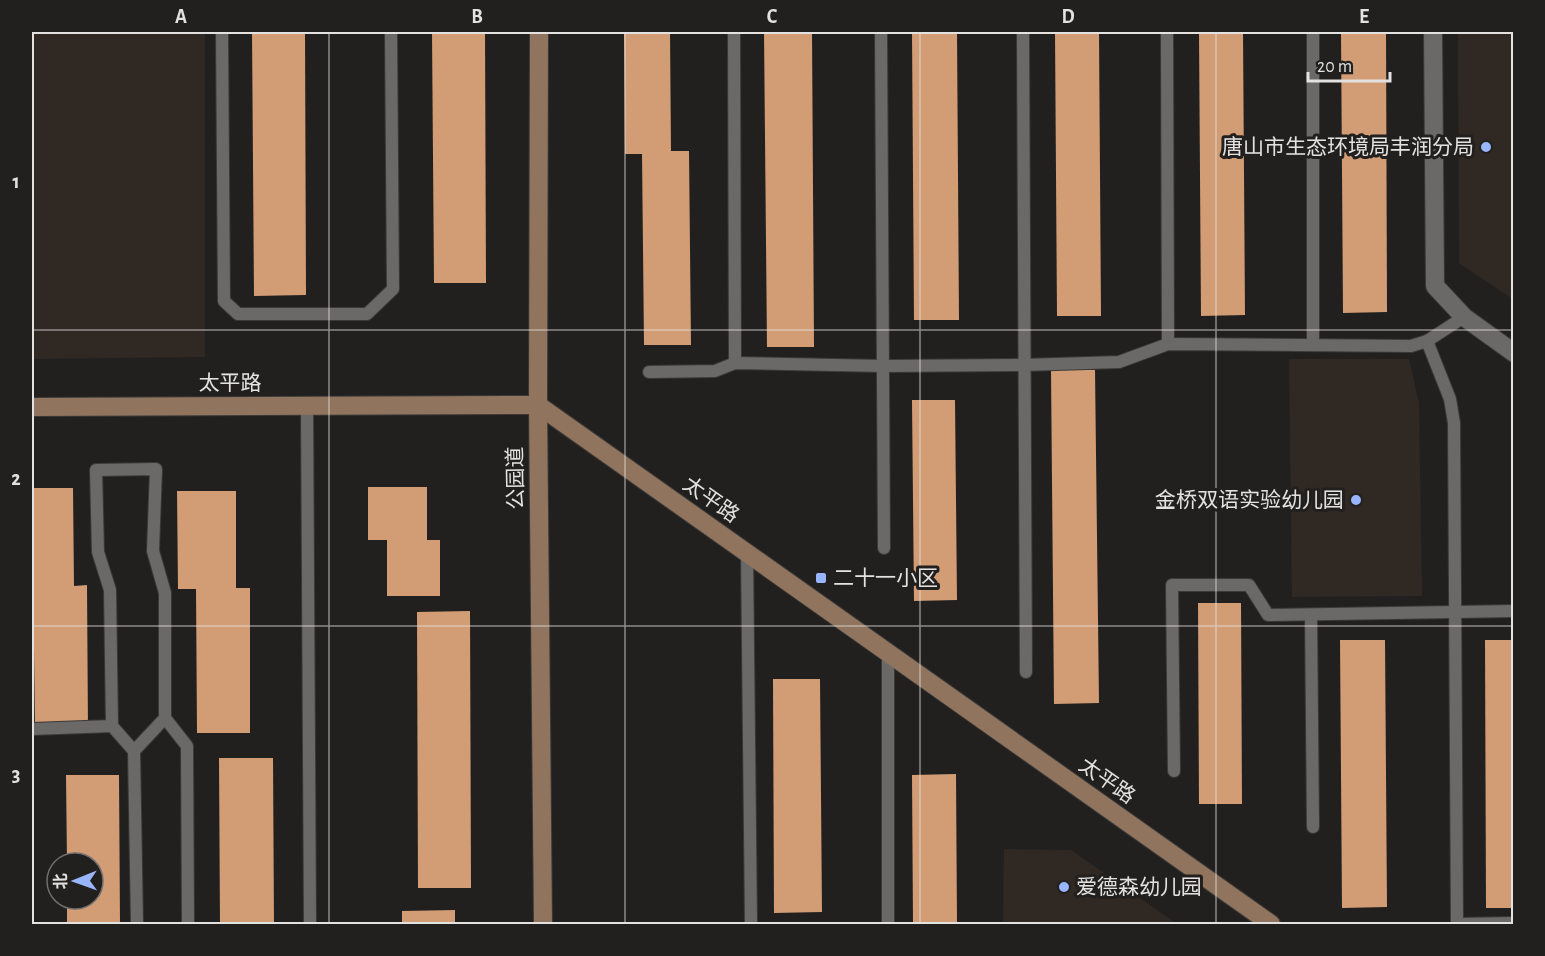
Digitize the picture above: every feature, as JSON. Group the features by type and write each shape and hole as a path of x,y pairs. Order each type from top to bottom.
{"street":[{"name":"公园道","path":"539,32 538,405 543,924"},
{"path":"1432,32 1435,286 1464,317 1514,353"},
{"name":"太平路","path":"32,407 538,405 1271,924"}],"lane":[{"path":"222,32 224,301 238,314 367,314 393,289 391,32"},
{"path":"734,32 735,363"},
{"path":"881,32 884,548"},
{"path":"1023,32 1026,672"},
{"path":"1167,32 1168,344"},
{"path":"1313,32 1313,344"},
{"path":"649,372 715,371 735,363 883,366 1119,362 1168,344 1411,346 1427,341 1464,317"},
{"path":"1427,341 1450,399 1454,423 1457,924 1514,923"},
{"path":"307,405 310,924"},
{"path":"137,924 134,751 112,726 111,590 98,552 96,470 156,469 153,551 165,593 165,718 187,746 188,924"},
{"path":"747,553 751,924"},
{"path":"1174,771 1172,585 1249,585 1268,615 1514,611"},
{"path":"1311,615 1313,827"},
{"path":"888,653 888,924"},
{"path":"134,751 165,718"},
{"path":"32,729 112,726"}],"shaded area":[{"path":"32,32 205,32 205,357 32,359"},
{"name":"唐山市生态环境局丰润分局","path":"1458,32 1513,32 1513,299 1459,263"},
{"name":"金桥双语实验幼儿园","path":"1289,359 1409,359 1419,403 1422,596 1292,597"},
{"name":"爱德森幼儿园","path":"1004,849 1071,850 1177,924 1003,924"}],"building":[{"path":"252,32 305,32 306,295 254,296"},
{"path":"432,32 485,32 486,283 434,283"},
{"path":"624,32 670,32 671,151 689,151 691,345 644,345 642,154 625,154"},
{"path":"764,32 812,32 814,347 767,347"},
{"path":"912,32 957,32 959,320 914,320"},
{"path":"1055,32 1099,32 1101,316 1057,316"},
{"path":"1199,32 1243,32 1245,315 1201,316"},
{"path":"1341,32 1386,32 1387,312 1343,313"},
{"path":"1051,370 1095,370 1099,703 1054,704"},
{"path":"912,400 955,400 957,600 914,601"},
{"path":"368,487 427,487 427,540 440,540 440,596 387,596 387,540 368,540"},
{"path":"32,488 73,488 74,586 87,585 88,730 35,731"},
{"path":"177,491 236,491 236,588 250,588 250,733 197,733 196,589 178,589"},
{"path":"1198,603 1241,603 1242,804 1199,804"},
{"path":"470,611 471,888 418,888 417,612"},
{"path":"1340,640 1385,640 1387,907 1342,908"},
{"path":"1485,640 1514,640 1514,908 1486,908"},
{"path":"773,679 820,679 822,912 774,913"},
{"path":"219,758 273,758 274,924 220,924"},
{"path":"956,774 957,924 913,924 912,775"},
{"path":"66,775 119,775 120,924 67,924 67,911 105,911 105,851 67,851"},
{"path":"455,910 455,924 402,924 402,911"}],"place":[{"name":"唐山市生态环境局丰润分局","path":"1486,147"},
{"name":"金桥双语实验幼儿园","path":"1356,500"},
{"name":"二十一小区","path":"821,578"},
{"name":"爱德森幼儿园","path":"1064,887"}]}
